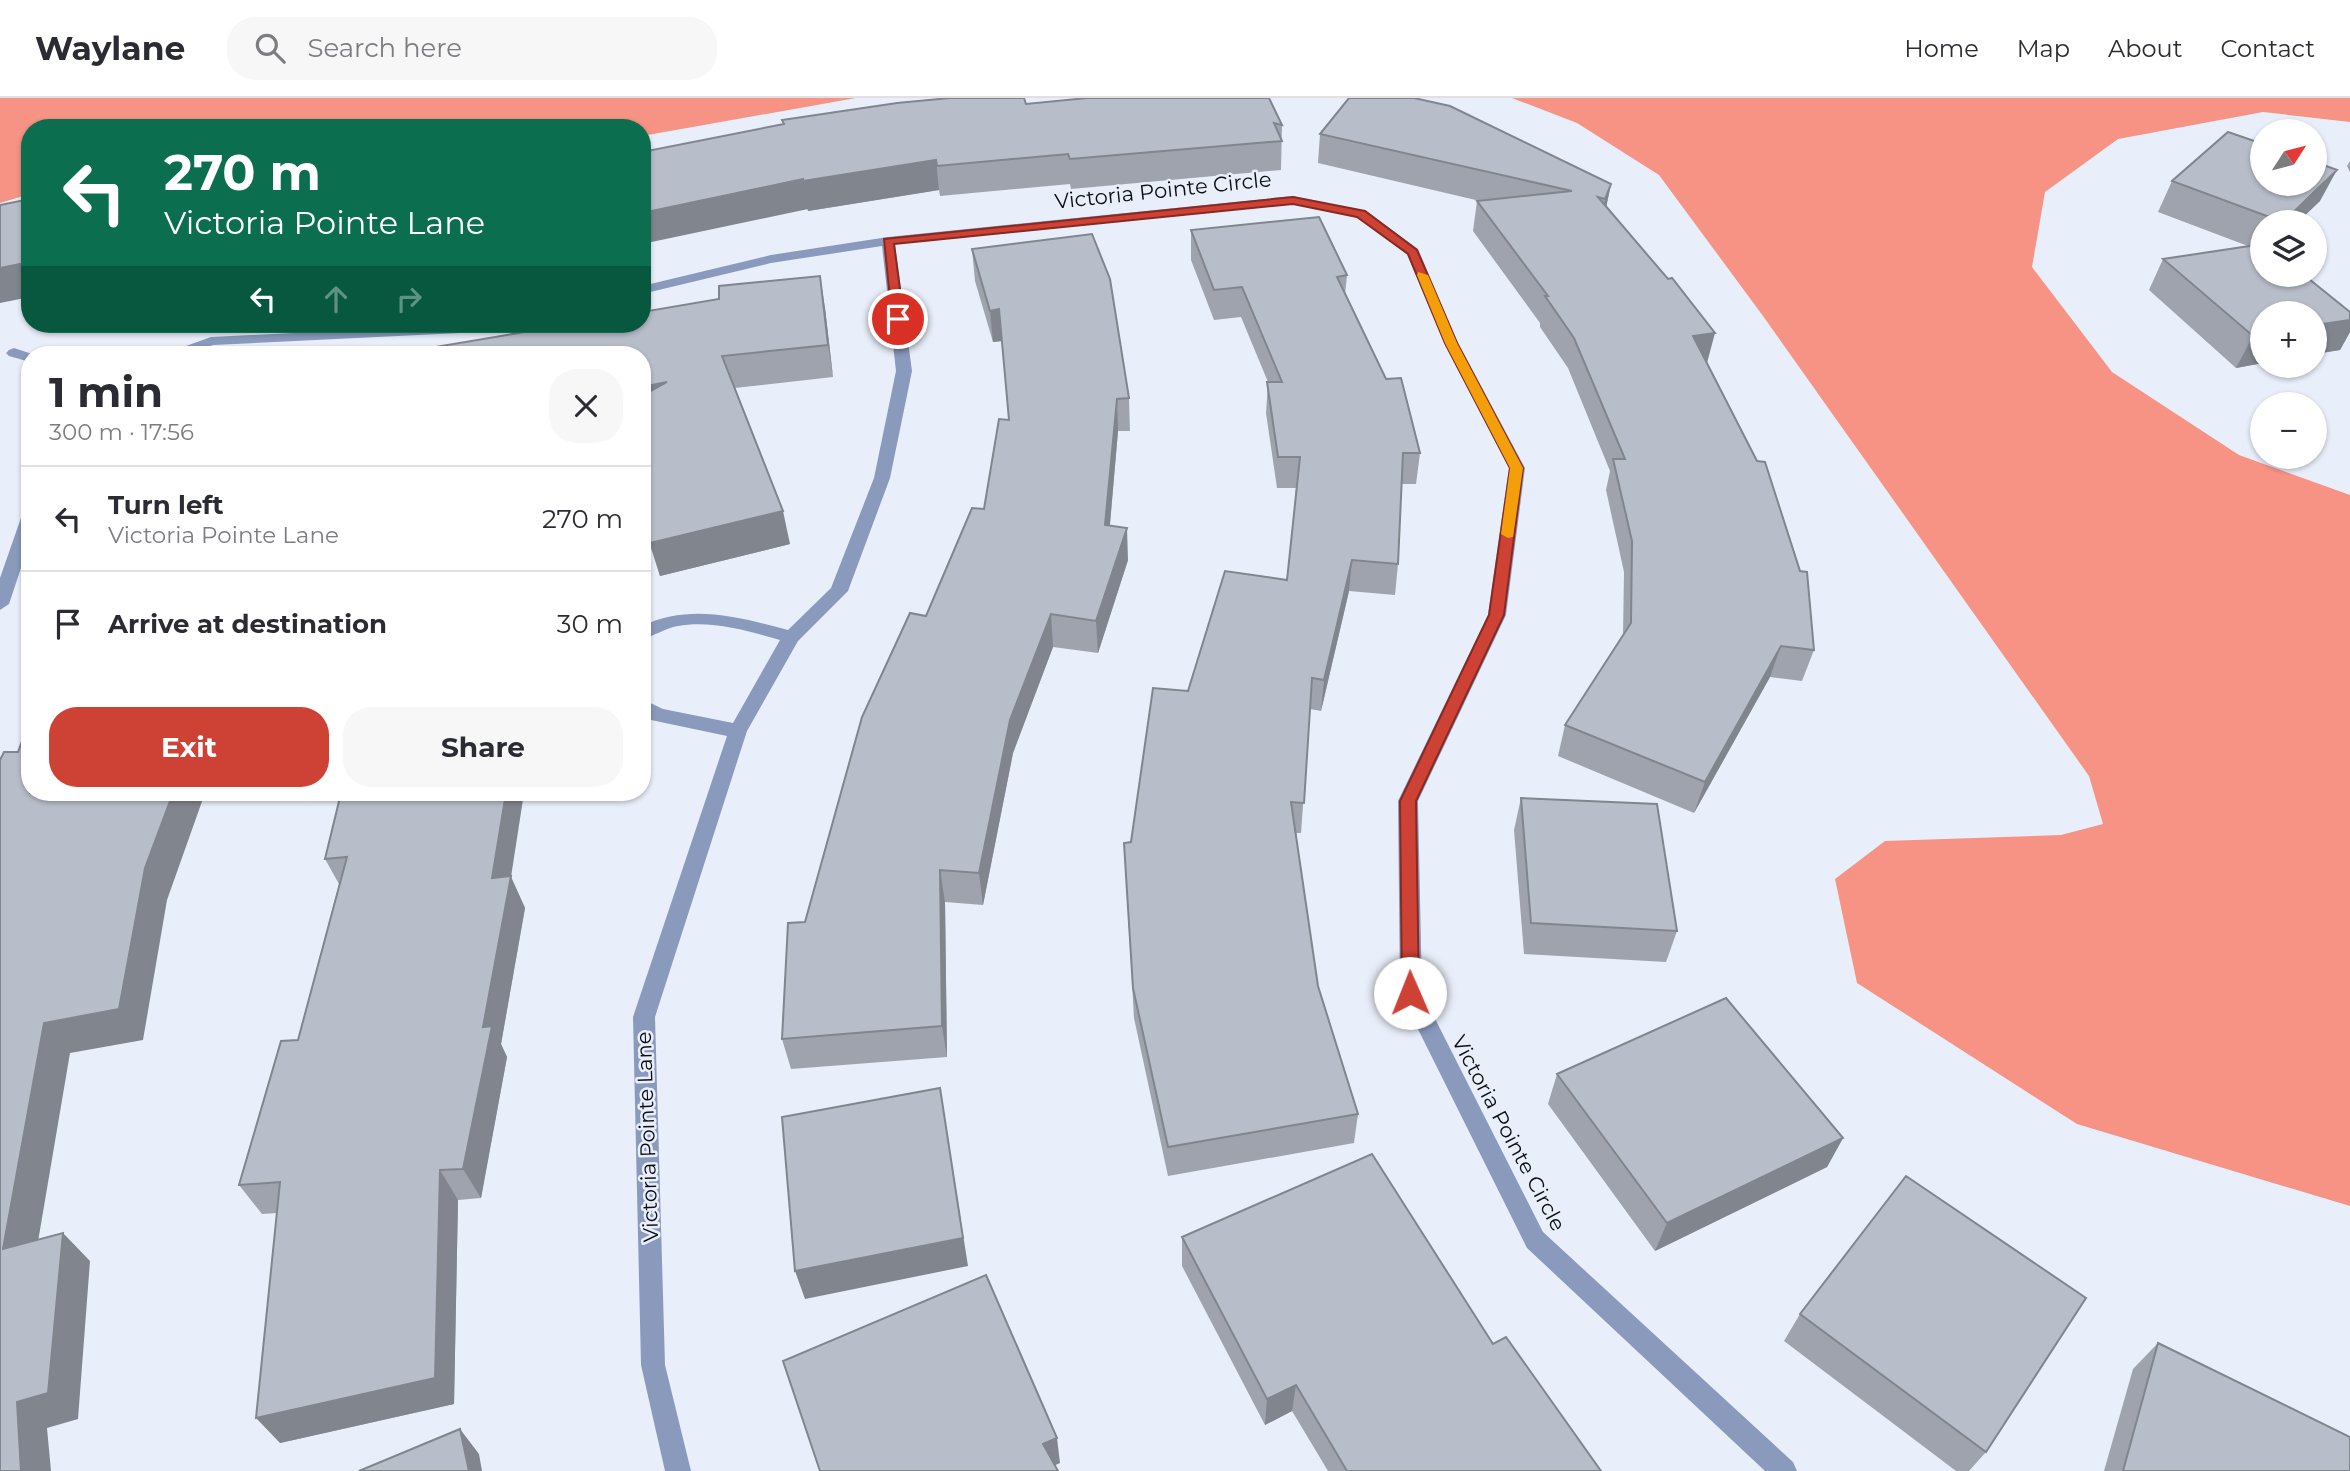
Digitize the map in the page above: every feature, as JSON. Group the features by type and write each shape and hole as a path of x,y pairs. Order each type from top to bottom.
{"street":[{"name":"Victoria Pointe Circle","path":"651,288 771,259 888,241 1293,200 1361,214 1413,252 1451,343 1517,468 1497,615 1408,801 1410,993 1535,1240 1784,1471"},
{"name":"Victoria Pointe Lane","path":"678,1471 653,1365 643,1017 738,731 791,637 839,591 882,478 904,371 888,241"},
{"path":"198,346 211,341 377,333"},
{"path":"14,353 21,355"},
{"path":"0,604 21,542"},
{"path":"651,628 660,622 716,618 791,637"},
{"path":"651,711 657,715 738,731"}],"shaded area":[{"path":"0,98 856,98 651,134 651,119 21,119 21,197 0,203"},
{"path":"1512,98 2350,98 2350,122 2263,112 2118,139 2045,192 2032,267 2112,372 2239,455 2250,459 2250,469 2278,469 2350,495 2350,1206 2077,1124 1857,983 1835,879 1885,841 2061,835 2103,824 2089,776 1763,316 1659,175 1577,123"}],"building":[{"path":"950,98 1024,98 1026,104 1087,98 1269,98 1282,125 1274,123 1282,141 1070,159 1068,154 937,166 936,160 803,179 651,211 651,150 784,124 782,120"},
{"path":"1349,98 1414,98 1450,106 1611,184 1605,199 1598,197 1668,279 1672,278 1715,333 1693,336 1757,461 1765,462 1800,571 1807,572 1814,650 1781,646 1705,782 1565,725 1631,623 1632,541 1613,459 1625,459 1574,338 1545,296 1548,296 1477,201 1572,191 1320,134"},
{"path":"2228,132 2250,140 2250,196 2310,196 2295,210 2251,210 2172,181"},
{"path":"2328,167 2337,170 2328,179"},
{"path":"21,201 21,264 0,268 0,205"},
{"path":"1319,217 1347,275 1337,277 1386,379 1401,378 1420,453 1403,453 1398,564 1352,560 1324,680 1312,678 1304,803 1291,802 1318,986 1358,1114 1168,1147 1133,988 1124,843 1131,842 1153,688 1188,691 1225,571 1287,580 1300,457 1278,457 1267,382 1282,382 1242,287 1214,290 1191,230"},
{"path":"1092,234 1110,279 1129,398 1117,399 1105,525 1127,528 1096,621 1051,614 1010,720 979,873 940,870 942,1026 782,1039 788,923 805,922 862,717 910,613 926,616 972,508 984,509 999,419 1009,420 999,309 990,311 972,249"},
{"path":"2250,246 2250,287 2319,287 2350,312 2350,320 2327,323 2327,301 2250,301 2250,333 2163,259"},
{"path":"820,276 828,345 722,356 783,511 651,543 651,391 667,382 651,385 651,346 441,346 519,333 651,333 651,310 719,299 719,286"},
{"path":"21,744 21,801 170,801 145,868 119,1009 44,1023 3,1249 63,1233 48,1393 17,1402 21,1471 0,1471 0,760 4,752 18,752"},
{"path":"1521,798 1657,804 1677,931 1531,923"},
{"path":"339,801 505,801 492,878 511,876 483,1027 492,1026 463,1169 440,1170 435,1378 256,1418 280,1182 239,1185 281,1041 298,1040 347,857 325,859"},
{"path":"1726,998 1843,1138 1667,1223 1557,1074"},
{"path":"940,1088 963,1238 795,1271 782,1117"},
{"path":"1372,1154 1493,1344 1506,1337 1601,1471 1347,1471 1296,1385 1267,1399 1182,1237"},
{"path":"1906,1176 2086,1298 1986,1452 1800,1314"},
{"path":"986,1275 1057,1438 1043,1444 1058,1471 820,1471 783,1361"},
{"path":"2158,1343 2350,1437 2350,1471 2123,1471"},
{"path":"460,1429 469,1471 359,1471"}],"slow traffic":[{"path":"1422,275 1451,343 1517,468 1508,534"}],"route":[{"path":"898,319 888,241 1293,200 1361,214 1413,252 1451,343 1517,468 1497,615 1408,801 1410,993"}]}
